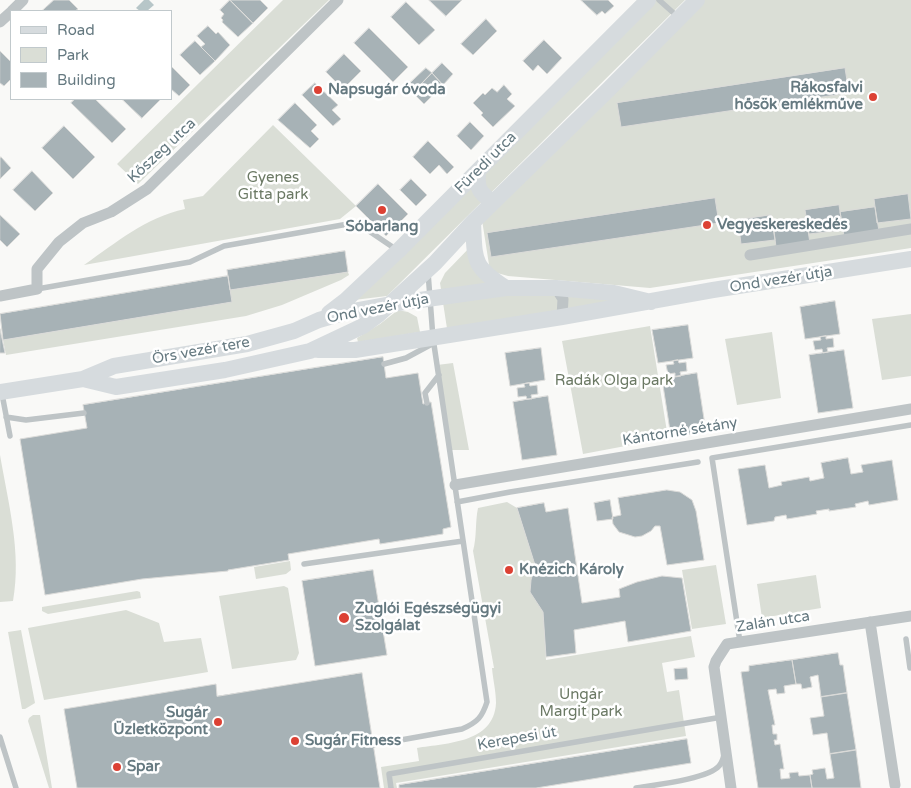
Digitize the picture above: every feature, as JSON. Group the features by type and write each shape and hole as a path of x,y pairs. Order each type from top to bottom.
{"main road":[{"name":"Füredi utca","path":"319,320 346,300 398,251 648,0"},
{"path":"391,304 428,270 473,222 697,0"},
{"path":"478,170 480,192 493,202"},
{"path":"473,222 475,257 478,266 489,278 506,288"},
{"name":"Ond vezér útja","path":"434,340 713,290 911,259"},
{"name":"Ond vezér útja","path":"319,320 347,312 391,304 506,288 556,288 614,293 651,302"},
{"name":"Örs vezér tere","path":"83,379 116,387 132,386 225,370 310,350 363,326 391,304"},
{"name":"Örs vezér tere","path":"1,392 83,379 114,366 247,344 294,331 319,320"},
{"name":"Örs vezér tere","path":"310,350 355,350 434,340"}],"street":[{"path":"12,10 23,0"},
{"name":"Kőszeg utca","path":"37,289 37,268 59,242 83,223 111,212 147,189 338,0"},
{"path":"0,22 10,12"},
{"path":"750,255 911,228"},
{"path":"556,288 562,299 562,317"},
{"path":"0,296 37,289"},
{"name":"Kántorné sétány","path":"455,485 911,409"},
{"name":"Zalán utca","path":"732,788 714,667 727,644 911,616"},
{"path":"870,622 895,785"}],"lane":[{"path":"659,0 678,18"},
{"path":"37,289 190,262 224,246 348,224 366,229 398,251"},
{"path":"373,745 462,729 471,725 482,716 487,702 434,340 428,270"},
{"path":"384,364 406,358 434,340"},
{"path":"427,403 425,393 439,375"},
{"path":"1,392 10,436"},
{"path":"6,417 26,420 84,413"},
{"name":"Kántorné sétány","path":"740,642 712,458 911,425"},
{"path":"458,502 698,462"},
{"path":"304,564 463,541"},
{"path":"906,639 910,668"},
{"name":"Kerepesi út","path":"391,788 389,774 722,717"},
{"path":"0,737 16,788"},
{"path":"636,788 705,774 719,767 726,748"}],"green space":[{"path":"283,0 329,0 138,184 117,164"},
{"path":"655,0 685,0 387,296 354,300"},
{"path":"704,0 911,0 911,248 650,288 508,276 490,271 482,220"},
{"name":"Gyenes Gitta park","path":"273,125 356,206 340,219 84,265 144,225 157,218 185,209 183,200 203,196"},
{"path":"474,243 489,278 651,302 448,335 440,283 445,273"},
{"path":"348,272 349,275 341,280 282,305 246,316 6,355 3,340 231,302 230,290"},
{"path":"398,310 408,312 417,317 420,332 358,342 357,338"},
{"path":"911,314 911,376 882,380 872,319"},
{"name":"Radák Olga park","path":"650,326 668,438 583,454 562,341"},
{"path":"772,332 781,398 737,405 725,339"},
{"path":"453,363 469,450 450,450 437,365"},
{"path":"0,455 13,528 16,565 13,601 0,602"},
{"name":"Ungár Margit park","path":"507,502 517,508 535,565 538,603 543,612 546,660 691,636 695,657 662,663 667,692 679,690 686,736 396,783 397,788 384,788 381,767 419,761 417,748 467,739 487,726 493,716 496,703 492,668 494,668 473,551 478,508"},
{"path":"290,561 291,570 286,574 256,579 254,567"},
{"path":"716,565 726,624 692,629 682,570"},
{"path":"816,575 821,608 762,618 757,584"},
{"path":"284,586 288,588 299,653 296,660 232,669 219,596"},
{"path":"140,592 141,598 48,614 42,611 42,607"},
{"path":"126,610 159,623 164,642 201,638 208,672 44,700 28,628"},
{"path":"21,630 35,703 25,709 22,709 8,632"},
{"path":"33,715 40,715 52,788 49,788 28,721"}],"shaded area":[{"path":"144,0 149,0 154,5 148,10 139,10 136,8"}],"building":[{"path":"54,0 69,0 78,9 76,10 43,10"},
{"path":"230,0 260,0 268,8 253,23"},
{"path":"230,0 253,23 238,37 222,22 221,18 224,14 220,10"},
{"path":"429,0 462,0 446,16"},
{"path":"581,0 608,0 614,6 605,14 602,11 597,15"},
{"path":"406,2 435,30 419,45 391,17"},
{"path":"486,19 497,31 473,55 461,44"},
{"path":"208,26 216,34 218,32 230,45 215,61 201,47 205,44 197,36"},
{"path":"369,28 408,67 393,82 354,43"},
{"path":"544,40 562,58 547,74 538,65 533,71 523,61"},
{"path":"195,41 215,61 200,75 180,55"},
{"path":"0,51 10,61 10,80 4,86 0,83"},
{"path":"344,54 361,71 343,89 326,72"},
{"path":"442,63 453,74 443,85 432,73"},
{"path":"172,67 190,85 179,96 172,90"},
{"path":"426,68 432,73 416,89 410,83"},
{"path":"845,68 849,93 621,127 617,103"},
{"path":"432,73 443,85 424,104 413,93"},
{"path":"315,83 338,105 332,110 341,119 333,126 302,95"},
{"path":"504,85 512,94 507,99 515,106 493,127 481,115 483,113 473,103 483,93 485,95 492,88 497,92"},
{"path":"74,100 96,100 126,129 112,143 71,103"},
{"path":"123,100 160,100 142,118"},
{"path":"295,103 317,125 311,131 319,139 310,148 278,120"},
{"path":"470,122 484,136 471,150 457,136"},
{"path":"64,126 95,157 73,179 42,148"},
{"path":"428,141 454,167 447,174 439,165 430,174 413,157"},
{"path":"0,158 11,168 0,179"},
{"path":"32,171 53,193 35,211 13,190"},
{"path":"411,179 427,195 416,206 400,190"},
{"name":"Sóbarlang","path":"378,184 408,214 386,236 356,206"},
{"path":"908,194 911,219 877,223 874,199"},
{"path":"715,198 719,223 491,257 487,233"},
{"path":"839,205 843,230 809,234 805,210"},
{"path":"875,207 879,231 844,236 840,212"},
{"path":"0,215 20,234 7,247 0,240"},
{"path":"771,215 775,240 741,244 738,220"},
{"path":"806,218 810,243 776,247 773,223"},
{"path":"345,251 348,272 230,290 227,270"},
{"path":"228,276 232,302 3,340 0,314"},
{"path":"835,301 840,334 805,339 800,307"},
{"path":"688,325 693,358 658,363 652,330"},
{"path":"0,329 5,353 0,353"},
{"path":"826,336 826,339 833,338 834,347 827,348 828,352 823,353 822,349 815,350 813,341 821,340 820,337"},
{"path":"541,348 545,380 510,386 505,353"},
{"path":"844,350 853,408 818,413 809,355"},
{"path":"383,357 386,378 418,373 423,404 431,402 451,527 443,529 443,534 380,544 379,539 288,554 289,560 228,571 142,579 45,595 20,439 87,428 83,405"},
{"path":"678,360 679,363 686,362 687,371 680,372 681,376 675,377 675,373 668,374 666,365 674,364 673,361"},
{"path":"697,373 706,432 671,437 662,379"},
{"path":"529,383 530,386 537,385 538,394 531,395 532,399 527,399 526,396 518,397 517,388 525,387 524,384"},
{"path":"548,396 557,455 522,460 513,402"},
{"path":"848,458 851,474 863,472 861,465 892,460 898,500 869,505 868,501 855,504 856,507 816,511 817,514 787,519 786,515 775,517 774,521 747,525 738,469 765,465 769,488 782,485 781,482 809,477 810,481 824,478 821,463"},
{"path":"667,490 680,492 692,500 696,511 704,560 667,565 660,526 655,526 651,531 642,536 635,537 619,532 613,524 612,517 621,515 618,498"},
{"path":"610,500 613,519 597,521 594,503"},
{"path":"544,503 546,512 568,508 582,603 620,597 619,589 637,582 662,576 682,578 691,631 628,642 625,621 574,630 576,653 546,657 543,612 530,592 535,565 517,508"},
{"name":"Zuglói Egészségügyi Szolgálat","path":"373,570 387,655 315,666 302,581"},
{"path":"838,653 840,665 843,665 847,693 821,697 818,675 810,677 812,687 802,689 801,684 796,684 792,660"},
{"path":"792,660 796,684 784,686 785,693 777,694 776,689 768,690 775,725 772,725 773,734 777,734 777,740 774,740 775,745 780,744 784,769 780,769 781,779 790,778 789,773 798,772 799,776 810,775 812,788 758,788 741,672 749,671 749,666"},
{"path":"687,668 688,679 675,680 674,669"},
{"name":"Sugár Üzletközpont","path":"362,673 380,788 77,788 64,709 216,684 217,696"},
{"path":"847,693 856,750 830,754 827,733 813,735 810,718 824,716 821,697"},
{"path":"687,739 691,763 536,788 399,788 399,785"},
{"path":"856,750 861,788 812,788 810,775 813,774 812,770 825,768 827,779 834,778 830,754"}],"place":[{"name":"Napsugár óvoda","path":"318,90"},
{"name":"Rákosfalvi hősök emlékműve","path":"873,97"},
{"name":"Sóbarlang","path":"382,210"},
{"name":"Vegyeskereskedés","path":"707,225"},
{"name":"Knézich Károly","path":"509,570"},
{"name":"Zuglói Egészségügyi Szolgálat","path":"344,618"},
{"name":"Sugár Üzletközpont","path":"218,722"},
{"name":"Sugár Fitness","path":"295,741"},
{"name":"Spar","path":"117,767"}]}
